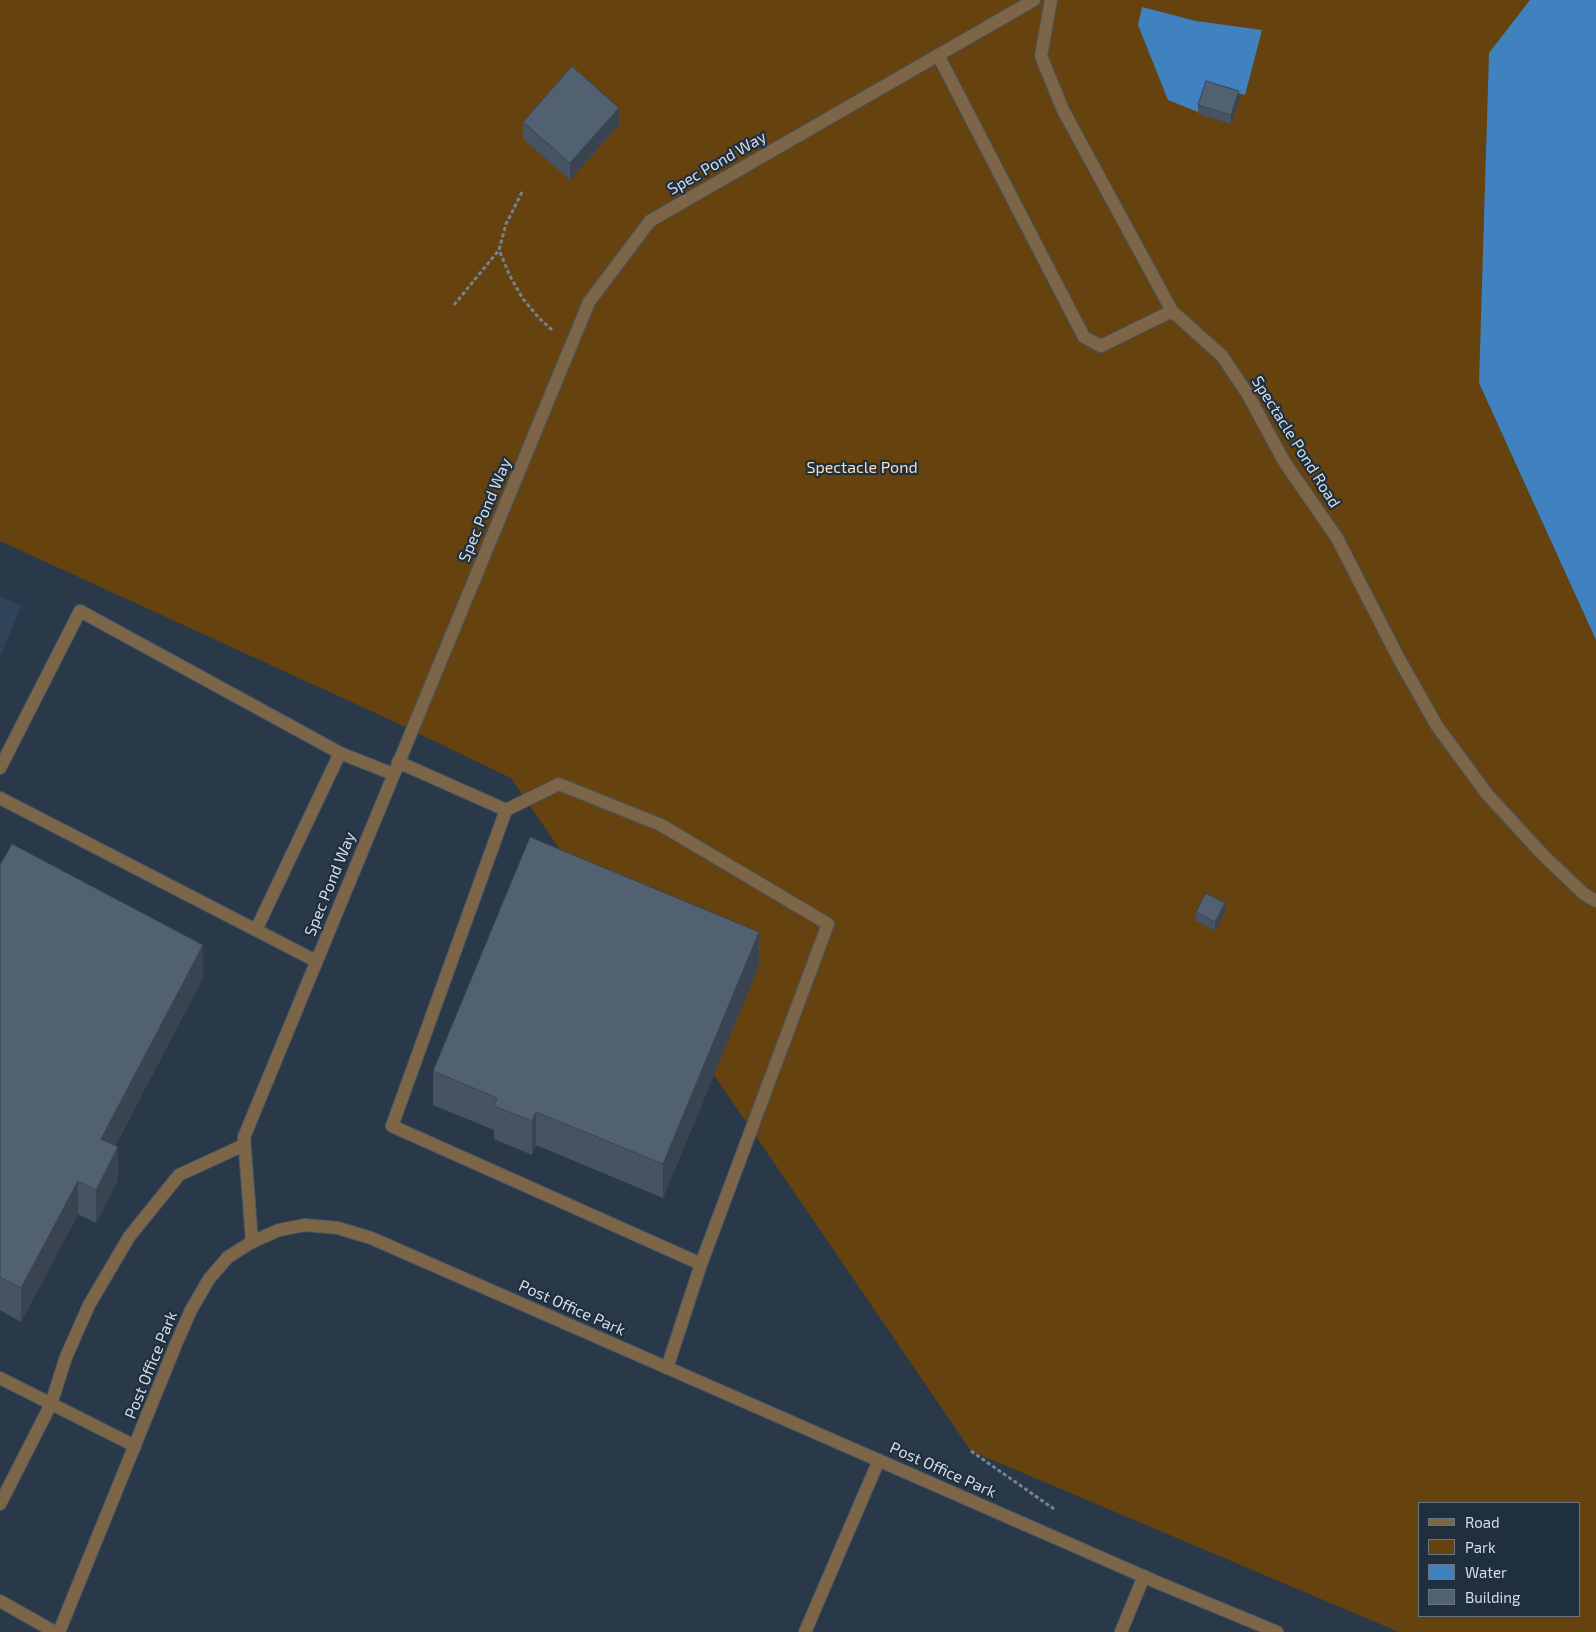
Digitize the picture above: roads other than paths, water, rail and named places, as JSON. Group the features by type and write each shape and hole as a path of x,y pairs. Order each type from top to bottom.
{"street":[{"name":"Spec Pond Way","path":"252,1242 244,1137 589,302 650,221 1034,0"},
{"name":"Spectacle Pond Road","path":"1051,0 1041,56 1063,110 1172,312 1222,356 1247,393 1285,463 1338,538 1399,659 1437,726 1487,794 1543,855 1584,894 1596,901"},
{"path":"938,55 1084,337 1101,346 1172,312"},
{"path":"0,768 80,612 340,753 395,768 506,810"},
{"path":"256,930 340,753"},
{"path":"667,1368 701,1264 828,924 661,825 559,784 506,810 392,1126 701,1264"},
{"path":"0,798 316,961"},
{"path":"2,1496 51,1404 66,1357 89,1305 129,1237 179,1175 244,1145"},
{"name":"Post Office Park","path":"59,1632 176,1344 195,1303 209,1279 228,1257 252,1242 279,1230 305,1225 338,1228 372,1238 1144,1576 1277,1632"},
{"path":"0,1378 135,1446"},
{"path":"804,1632 879,1460"},
{"path":"1121,1632 1144,1576"},
{"path":"0,1601 55,1632"}],"water":[{"path":"1530,0 1596,0 1596,640 1479,383 1489,53"},
{"path":"1142,7 1196,21 1262,30 1245,95 1207,85 1198,112 1168,100 1138,25"}],"park label":[{"name":"Spectacle Pond","path":"862,468"}]}
